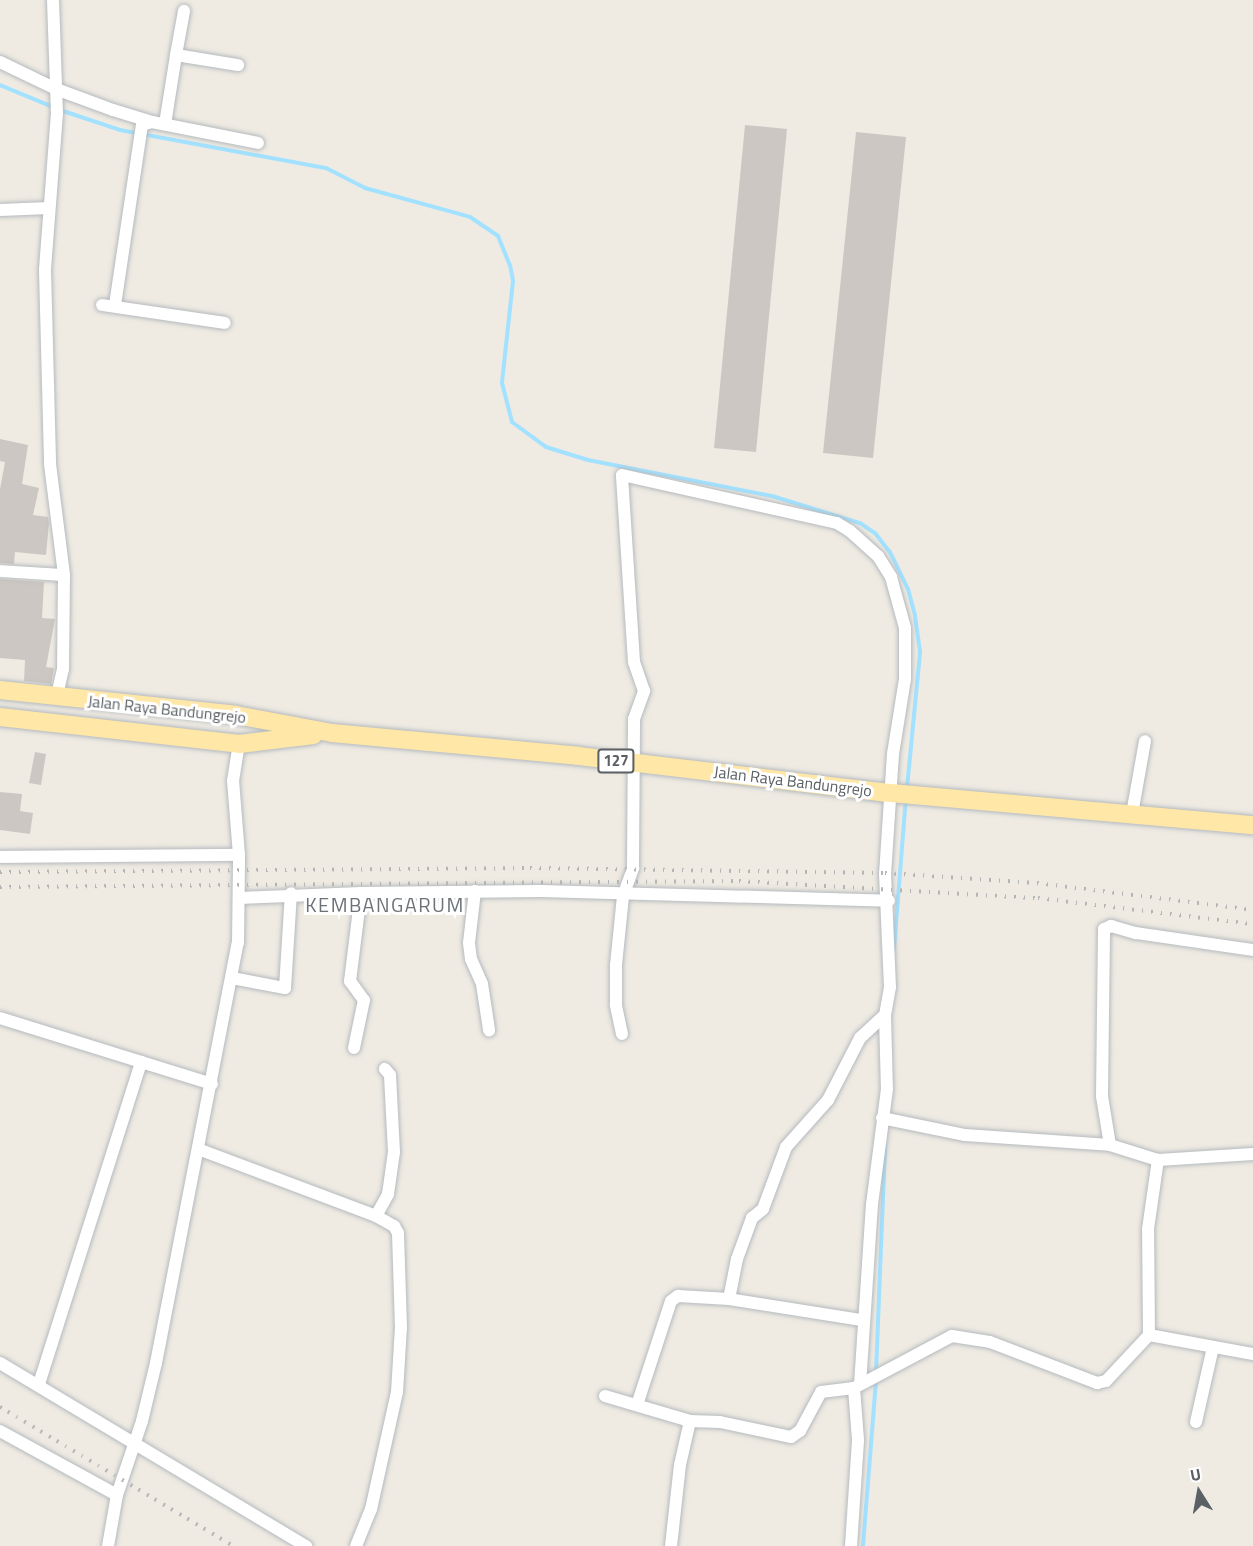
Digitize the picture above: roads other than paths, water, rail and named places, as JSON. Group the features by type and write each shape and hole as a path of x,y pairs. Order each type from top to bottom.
{"main road":[{"name":"Jalan Raya Bandungrejo","path":"0,690 236,715 332,733 902,792 1253,825"},
{"path":"95,728 98,701"},
{"name":"Jalan Raya Bandungrejo","path":"0,717 239,744 332,733"}],"street":[{"path":"53,0 57,101 45,270 47,394 64,575 63,669 57,696"},
{"path":"115,305 140,138 153,124 176,55 184,11"},
{"path":"176,55 238,65"},
{"path":"0,62 57,101 153,124 258,143"},
{"path":"0,210 49,208"},
{"path":"102,305 115,305 225,323"},
{"path":"622,1034 615,979 623,896 633,868 636,764 634,718 644,691 634,662 622,475 837,523 878,556 891,578 905,628 904,679 893,754 902,792 885,873 889,901 886,938 890,987 885,1015 887,1089 862,1320 858,1440 850,1546"},
{"path":"0,571 64,575"},
{"path":"1132,814 1145,741"},
{"path":"108,1546 117,1495 156,1363 232,978 240,897 233,781 239,744"},
{"path":"0,857 239,855"},
{"path":"240,897 291,893 475,891 889,901"},
{"path":"475,891 471,958 482,984 489,1030"},
{"path":"232,978 285,988 291,893"},
{"path":"354,1048 364,1000 350,981 361,893"},
{"path":"1110,1145 1102,1096 1104,928 1111,926 1136,933 1253,950"},
{"path":"729,1299 748,1228 752,1218 763,1209 786,1147 828,1100 860,1038 885,1015"},
{"path":"0,1018 212,1084"},
{"path":"39,1384 141,1062"},
{"path":"376,1216 388,1194 394,1152 390,1075 385,1069"},
{"path":"883,1119 976,1136 1110,1145 1158,1160 1253,1154"},
{"path":"198,1149 376,1216 394,1226 398,1233 401,1327 397,1392 387,1448 371,1509 357,1546"},
{"path":"605,1396 690,1421 720,1422 791,1437 800,1431 821,1392 860,1384 882,1376 938,1341 968,1337 1101,1383 1149,1335 1148,1229 1158,1160"},
{"path":"637,1405 671,1301 683,1294 862,1320"},
{"path":"1149,1335 1253,1354"},
{"path":"1196,1422 1213,1347"},
{"path":"0,1363 134,1440 306,1546"},
{"path":"671,1546 680,1465 690,1421"},
{"path":"0,1431 117,1495"}],"waterway":[{"path":"0,85 53,107"},
{"path":"60,110 120,130 326,168 365,188 470,217 498,236 510,265 513,281 502,383 512,422 546,447 588,460 772,496 860,523 875,533 890,552 908,589 915,616 920,653 907,788"},
{"path":"894,949 906,798"},
{"path":"876,1372 885,1146"},
{"path":"863,1546 876,1379"}],"railway":[{"path":"0,872 530,868 885,873 1037,883 1253,910"},
{"path":"0,887 739,881 1038,898 1253,924"},
{"path":"0,1407 233,1546"}],"district":[{"name":"KEMBANGARUM","path":"385,904"}]}
